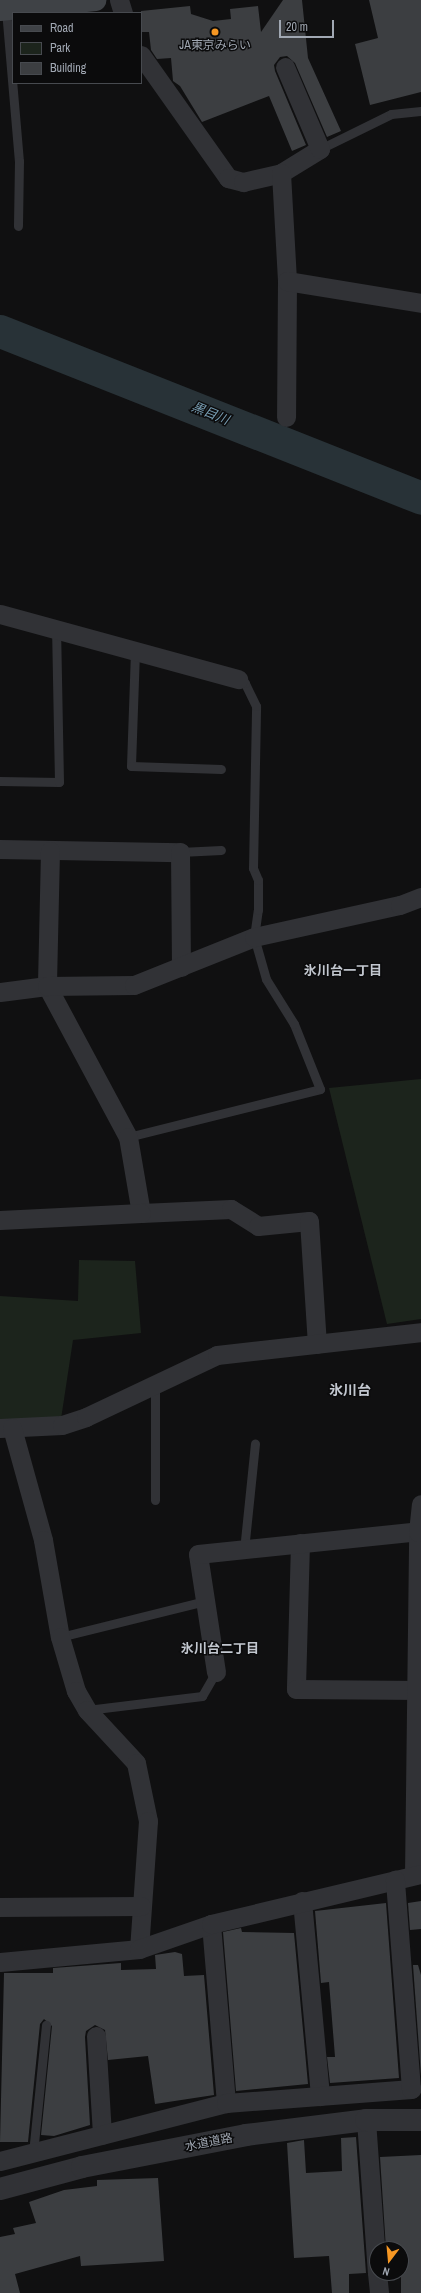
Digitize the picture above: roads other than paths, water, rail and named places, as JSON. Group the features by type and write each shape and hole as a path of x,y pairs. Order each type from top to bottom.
{"main road":[{"path":"3,10 95,0"}],"street":[{"path":"119,0 123,12"},
{"path":"142,56 228,178 243,182 281,173 320,149 285,67"},
{"path":"281,173 287,281 286,417"},
{"path":"287,281 421,303"},
{"path":"0,614 238,679"},
{"path":"0,849 180,852 181,967"},
{"path":"50,851 48,986 128,1137 141,1213"},
{"path":"0,992 48,986 134,985 254,937 400,905 421,897"},
{"path":"0,1220 231,1209 258,1226 309,1221 317,1344"},
{"path":"139,1949 148,1821 136,1763 87,1710 76,1691 60,1637 43,1540 6,1428 68,1423 217,1355 421,1332"},
{"path":"0,1962 139,1949 211,1924 302,1901 418,1875 419,1531 421,1504"},
{"path":"216,1672 198,1554 419,1531"},
{"path":"300,1543 296,1689 419,1690"},
{"path":"0,2161 226,2103 411,2089 395,1880"},
{"path":"302,1901 320,2096"},
{"path":"0,1907 141,1906"},
{"path":"211,1924 226,2103"},
{"path":"96,2036 102,2134"},
{"path":"366,2120 375,2241"},
{"name":"水道道路","path":"0,2189 82,2167 246,2136 366,2120 421,2120"},
{"path":"378,2281 379,2293"}],"lane":[{"path":"3,10 19,161 18,226"},
{"path":"320,149 391,114 421,112"},
{"path":"0,781 58,782 56,630"},
{"path":"135,651 131,766 221,769"},
{"path":"128,1137 320,1089 294,1024 266,979 254,937 258,910 258,880 253,868 256,706 245,683 238,679"},
{"path":"180,852 220,850"},
{"path":"155,1384 155,1500"},
{"path":"244,1550 255,1444"},
{"path":"60,1637 205,1601"},
{"path":"87,1710 202,1696 216,1672"},
{"path":"33,2153 46,2025"}],"waterway":[{"name":"黒目川","path":"0,331 421,498"}],"place":[{"name":"JA東京みらい","path":"215,32"}],"district":[{"name":"氷川台一丁目","path":"343,971"},
{"name":"氷川台","path":"350,1390"},
{"name":"氷川台二丁目","path":"220,1649"}]}
